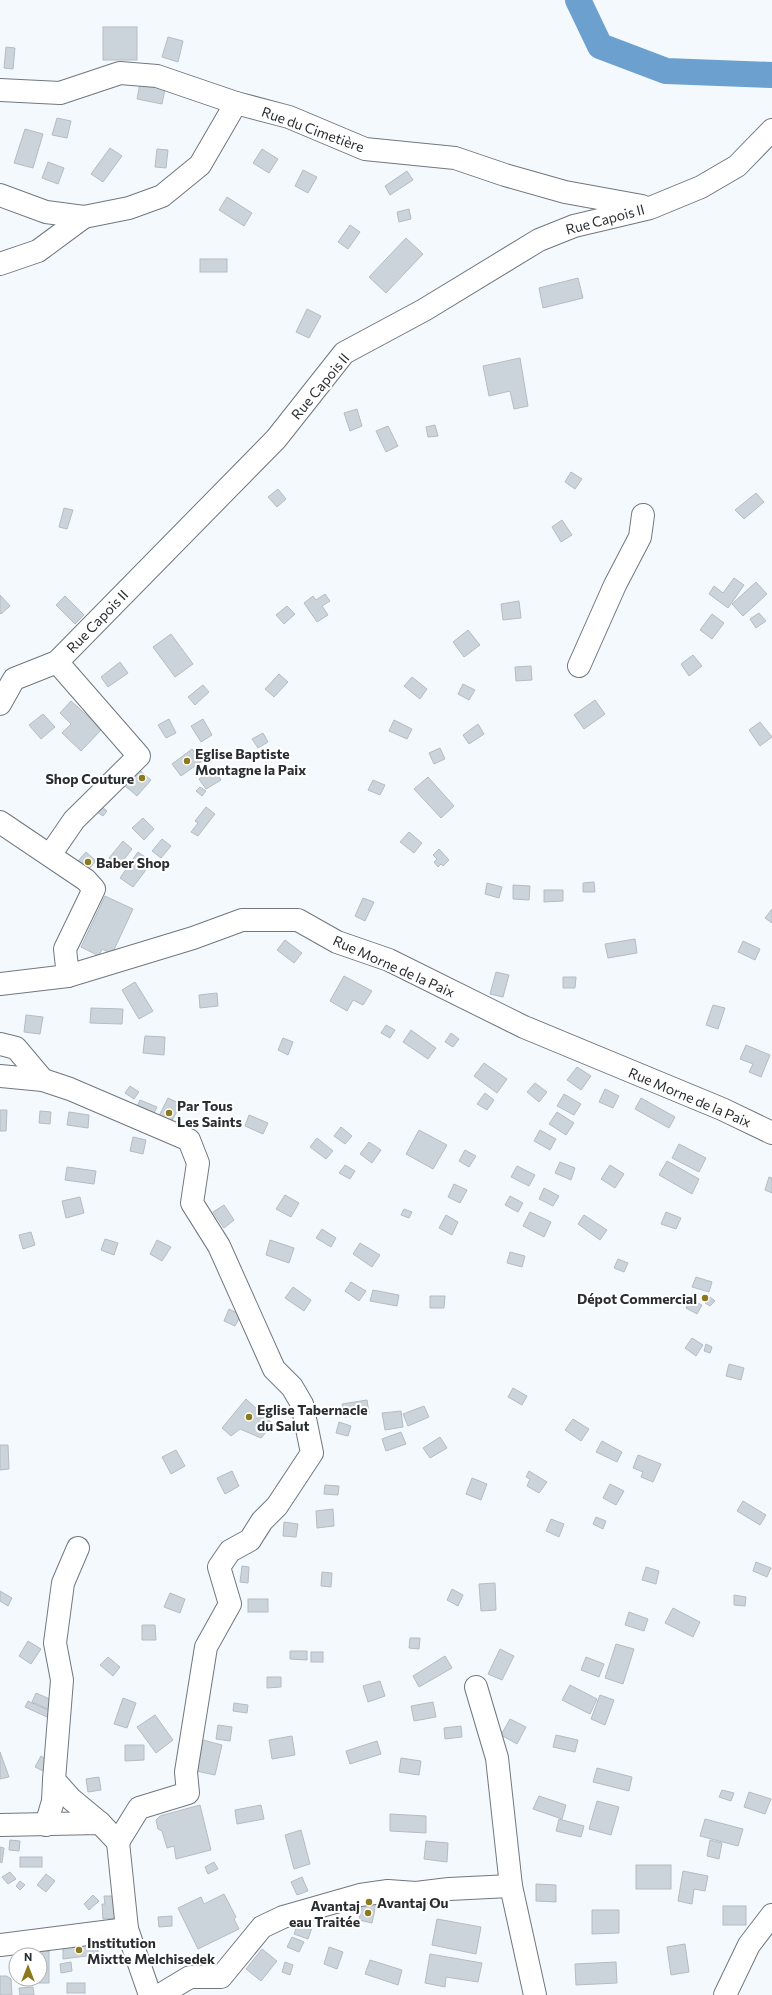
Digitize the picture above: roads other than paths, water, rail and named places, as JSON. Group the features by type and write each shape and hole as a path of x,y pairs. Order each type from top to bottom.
{"street":[{"name":"Rue du Cimetière","path":"0,90 60,93 120,73 158,76 236,102 289,117 365,149 455,158 505,175 565,192 650,208"},
{"path":"0,195 46,212 84,217 129,208 162,196 200,165 236,102"},
{"name":"Rue Capois II","path":"0,704 14,679 57,662 276,439 344,353 424,310 538,240 574,226 650,208 701,187 737,166 772,130"},
{"path":"0,264 38,251 84,217"},
{"path":"580,666 615,585 640,537 643,515"},
{"path":"50,855 74,820 139,756 57,662"},
{"path":"0,822 86,880 94,889 65,949 68,976"},
{"name":"Rue Morne de la Paix","path":"0,984 68,976 193,938 242,920 298,920 337,942 389,960 524,1027 722,1109 772,1133"},
{"path":"0,1044 16,1048 43,1080"},
{"path":"0,1076 43,1080 70,1089 189,1140 198,1163 192,1203 219,1246 274,1369 292,1387 302,1404 312,1453 277,1506 262,1521 250,1540 230,1551 219,1567 230,1604 206,1647 186,1772 188,1793 139,1808 118,1842"},
{"path":"46,1825 53,1801 62,1680 55,1643 63,1583 78,1548"},
{"path":"476,1687 497,1758 511,1886 534,1995"},
{"path":"54,1780 71,1799 100,1823 118,1842 127,1929 150,1995"},
{"path":"0,1825 100,1823"},
{"path":"160,1995 190,1976 221,1976 262,1927 283,1916 360,1895 388,1891 416,1893 449,1889 511,1886"},
{"path":"725,1995 749,1944 772,1915"},
{"path":"0,1946 127,1929"}],"waterway":[{"path":"578,0 600,46 666,71 772,75"}],"place":[{"name":"Eglise Baptiste Montagne la Paix","path":"187,761"},
{"name":"Shop Couture","path":"142,778"},
{"name":"Baber Shop","path":"88,862"},
{"name":"Par Tous Les Saints","path":"169,1113"},
{"name":"Dépot Commercial","path":"705,1298"},
{"name":"Eglise Tabernacle du Salut","path":"249,1417"},
{"name":"Avantaj Ou","path":"369,1902"},
{"name":"Avantaj eau Traitée","path":"368,1913"},
{"name":"Institution Mixtte Melchisedek","path":"79,1950"}]}
